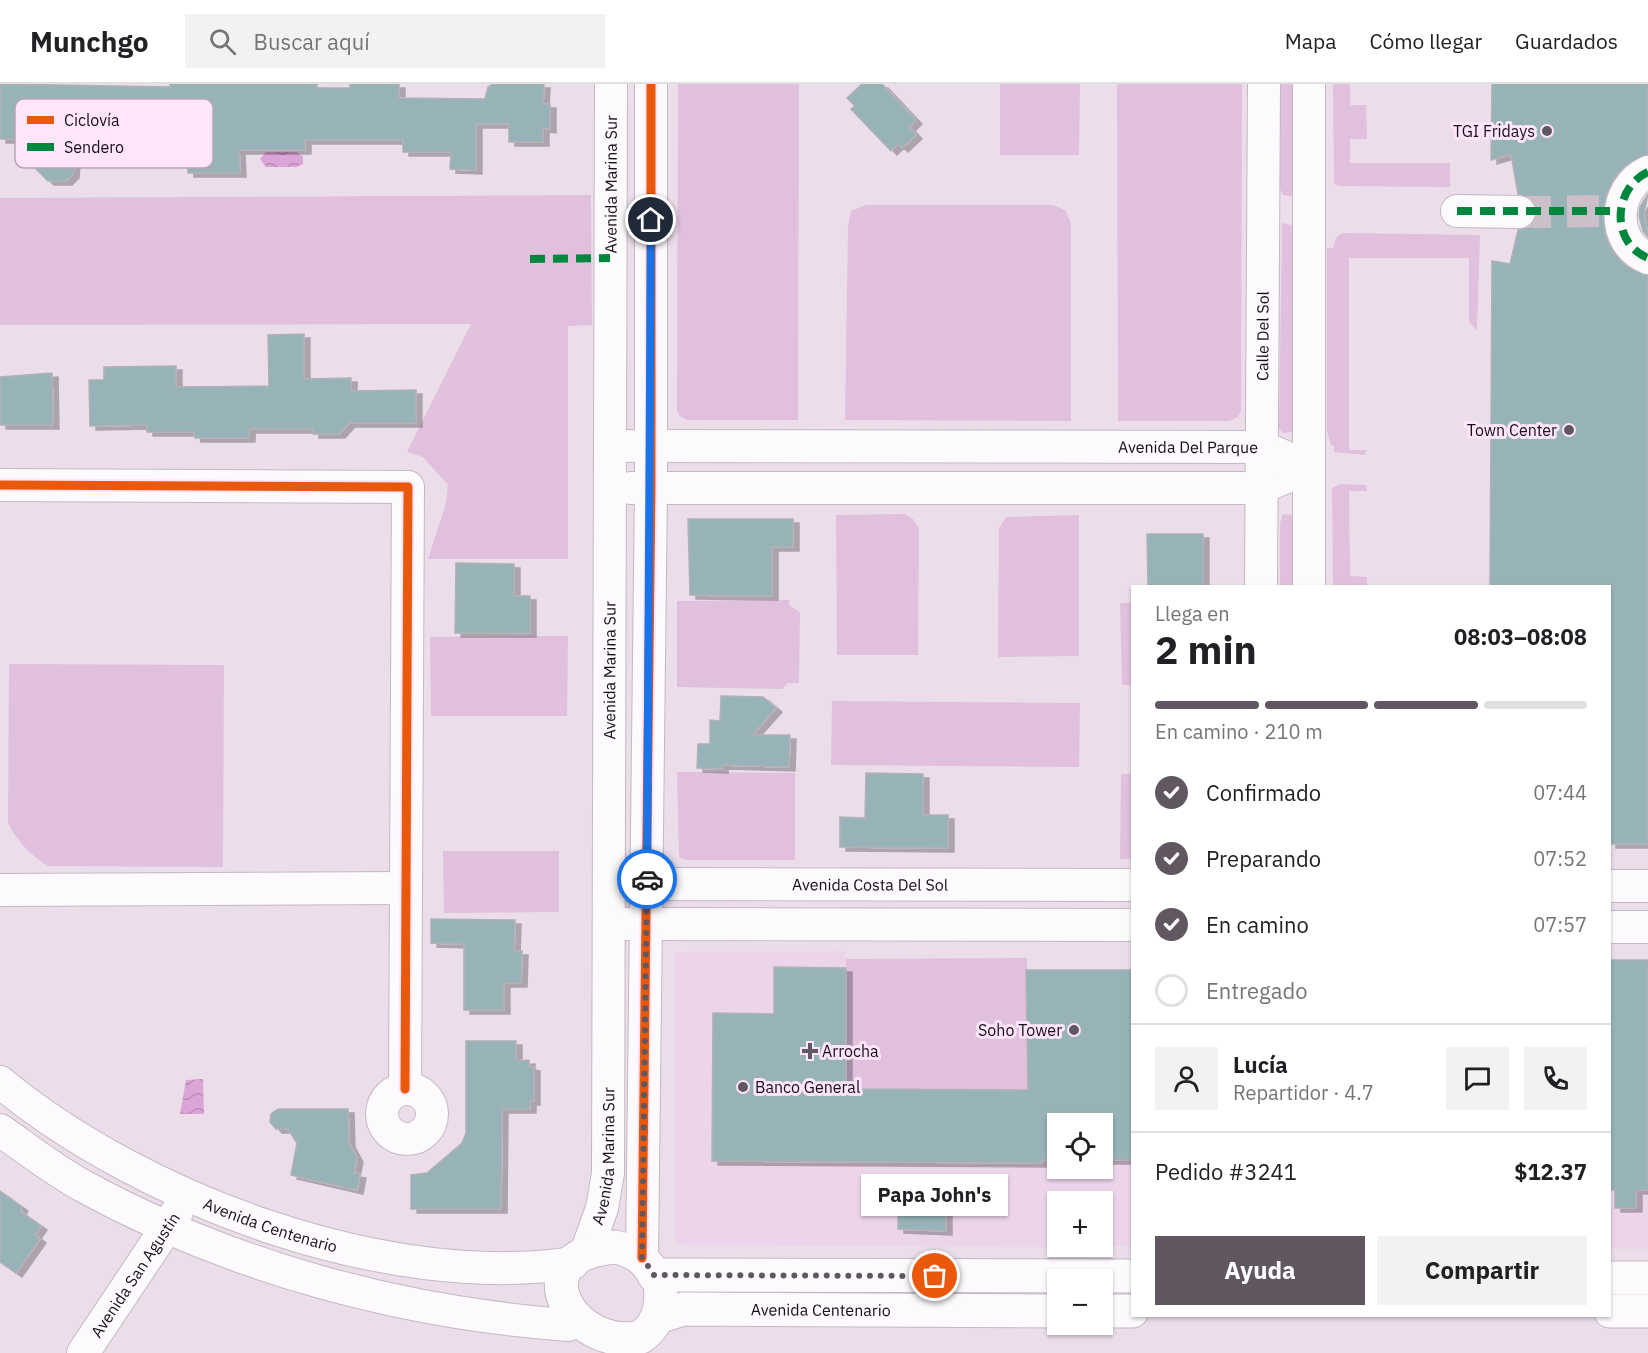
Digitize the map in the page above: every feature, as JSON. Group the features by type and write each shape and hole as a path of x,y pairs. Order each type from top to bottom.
{"main road":[{"path":"615,1247 648,1266 659,1275 662,1292 650,1334 615,1348 596,1346 576,1339 562,1310 560,1293 564,1277 580,1258 615,1247"},
{"name":"Avenida Centenario","path":"648,1266 935,1276 1131,1276"},
{"path":"935,1276 937,1311"},
{"path":"1611,1278 1648,1278"},
{"name":"Avenida Centenario","path":"650,1334 683,1309 1047,1311"},
{"path":"1113,1311 1131,1311"},
{"path":"1611,1311 1648,1311"}],"street":[{"name":"Avenida Marina Sur","path":"580,1258 602,1208 608,1173 610,84"},
{"path":"648,1266 646,924 651,488 651,84"},
{"name":"Calle Del Sol","path":"1261,585 1264,84"},
{"path":"1309,84 1309,585"},
{"path":"1648,172 1638,177 1624,194 1620,211 1624,235 1648,258"},
{"path":"1457,211 1520,212"},
{"name":"Avenida Del Parque","path":"610,446 1262,447 1310,467"},
{"path":"610,488 1261,488 1310,467"},
{"path":"0,485 408,487 405,1089"},
{"name":"Avenida Costa Del Sol","path":"609,884 1131,885"},
{"path":"832,885 833,924"},
{"path":"1611,886 1648,886"},
{"path":"0,890 406,888"},
{"path":"609,924 1131,925"},
{"path":"1611,927 1648,927"},
{"name":"Avenida Centenario","path":"0,1082 96,1149 187,1196 256,1222 339,1246 414,1261 492,1270 538,1268 580,1258"},
{"path":"0,1130 81,1185 167,1228 266,1264 404,1303 576,1339"},
{"name":"Avenida San Agustín","path":"83,1353 187,1196"}],"shaded area":[{"path":"678,84 799,84 798,420 687,420 680,416 677,410"},
{"path":"1000,84 1080,84 1079,155 1000,155"},
{"path":"1117,84 1242,84 1241,411 1238,417 1229,421 1118,421"},
{"path":"1279,84 1295,84 1295,187 1291,196 1283,195 1279,187"},
{"path":"1333,84 1350,84 1350,105 1366,105 1367,139 1350,139 1350,163 1450,163 1450,187 1338,186 1334,183"},
{"path":"591,195 592,325 568,326 568,559 428,559 446,503 448,485 423,457 407,452 471,324 0,325 0,198"},
{"path":"866,205 1053,205 1065,210 1071,223 1071,421 845,420 848,227 851,211"},
{"path":"1282,223 1292,225 1296,234 1294,428 1292,432 1283,433 1279,429"},
{"path":"1342,233 1480,235 1477,331 1469,322 1469,258 1349,258 1349,450 1367,450 1364,455 1334,452 1334,446 1331,445 1327,431 1327,248 1333,248 1336,238"},
{"path":"1340,484 1366,485 1367,491 1349,491 1350,576 1367,577 1367,585 1333,585 1332,488"},
{"path":"905,514 913,519 919,528 918,655 837,655 836,515"},
{"path":"1283,514 1291,515 1295,524 1295,585 1280,585 1280,523"},
{"path":"1079,515 1079,656 998,657 999,528 1006,517"},
{"path":"789,600 790,606 800,612 799,683 788,683 782,689 677,687 677,601"},
{"path":"1120,603 1131,603 1131,685 1122,685"},
{"path":"568,636 567,716 431,716 430,637"},
{"path":"9,664 224,665 223,867 48,866 30,853 8,823"},
{"path":"832,701 1080,703 1079,767 831,765"},
{"path":"677,772 795,773 795,860 686,860 679,857"},
{"path":"1121,774 1131,774 1131,859 1120,859"},
{"path":"443,851 559,851 559,912 444,913"},
{"path":"846,951 846,1088 1131,1090 1131,1246 1113,1246 1113,1191 1047,1191 1047,1247 675,1244 675,952"},
{"path":"1027,958 1028,1090 846,1089 846,959"},
{"path":"1611,1089 1648,1090 1648,1249 1611,1249"}],"water":[{"path":"266,152 297,152 303,157 303,164 296,167 266,167 260,159"},
{"path":"203,1079 204,1114 180,1114 186,1080"}],"building":[{"path":"0,84 170,87 170,84 317,84 317,88 350,88 350,84 399,84 399,98 485,99 488,87 493,84 544,84 543,104 550,104 550,129 543,128 543,142 509,142 509,124 476,124 476,170 450,169 451,152 403,152 403,140 305,140 305,150 239,150 240,173 188,173 188,168 213,168 213,99 15,99 15,139 0,139"},
{"path":"862,84 882,84 916,120 909,127 916,135 902,148 898,144 891,151 851,109 855,106 847,98"},
{"name":"Town Center","path":"1492,84 1648,84 1648,154 1626,165 1614,179 1606,195 1603,217 1605,235 1613,252 1626,266 1648,276 1648,844 1611,844 1611,585 1490,585 1492,261 1510,264 1518,230 1528,227 1535,221 1537,212 1535,204 1529,197 1518,194 1511,154 1491,160"},
{"path":"35,168 74,168 73,174 66,181 48,181"},
{"path":"1648,194 1644,213 1648,237 1643,231 1639,216 1640,207"},
{"path":"304,334 304,379 351,378 351,391 416,390 416,423 349,423 339,434 313,434 313,429 249,429 249,438 195,438 194,432 147,432 147,425 90,426 89,380 104,380 104,367 176,366 176,387 269,386 268,335"},
{"path":"52,373 53,425 0,425 0,377"},
{"path":"688,519 793,519 793,547 772,547 772,596 690,595"},
{"path":"1147,534 1203,534 1203,585 1148,585"},
{"path":"456,563 514,564 514,596 530,596 530,633 455,633"},
{"path":"721,696 763,697 776,708 752,735 790,735 789,767 722,765 722,769 697,768 698,744 710,744 710,720 720,721"},
{"path":"866,773 923,774 923,815 948,815 948,848 840,847 840,817 865,818"},
{"path":"431,919 515,920 514,951 522,951 521,983 504,983 504,1010 464,1010 464,944 431,943"},
{"path":"1611,960 1648,960 1648,1190 1636,1190 1636,1208 1615,1208 1615,1190 1611,1190"},
{"path":"774,967 846,968 846,1089 1028,1090 1026,970 1131,970 1131,1160 1113,1160 1113,1113 1047,1113 1047,1160 1042,1160 1042,1163 712,1161 713,1013 774,1014"},
{"path":"466,1041 516,1041 516,1061 529,1060 529,1066 534,1067 534,1101 530,1101 530,1109 502,1109 501,1209 411,1209 411,1175 427,1173 462,1143 466,1133"},
{"path":"278,1109 348,1109 349,1143 357,1158 354,1173 360,1174 357,1190 291,1175 297,1143 288,1129 276,1129 270,1122 271,1114"},
{"path":"0,1191 22,1207 20,1211 41,1226 35,1235 40,1239 16,1273 0,1262"},
{"path":"946,1211 946,1231 898,1229 898,1214"}],"tunnel":[{"path":"1519,212 1620,211"}],"marked path":[{"path":"1648,172 1636,180 1628,190 1621,215 1622,228 1627,240 1636,251 1648,258"},
{"path":"1457,211 1620,211"},
{"path":"530,259 610,258"}],"cycle path":[{"path":"642,1258 651,488 651,84"},
{"path":"0,485 408,487 405,1089"}],"way so far":[{"path":"647,879 642,1257 654,1275 935,1276"}],"place":[{"name":"TGI Fridays","path":"1547,131"},
{"name":"Town Center","path":"1569,430"},
{"name":"Soho Tower","path":"1074,1030"},
{"name":"Arrocha","path":"810,1051"},
{"name":"Banco General","path":"743,1087"},
{"name":"Papa John's","path":"935,1276"}],"route":[{"path":"647,879 651,220"}]}
